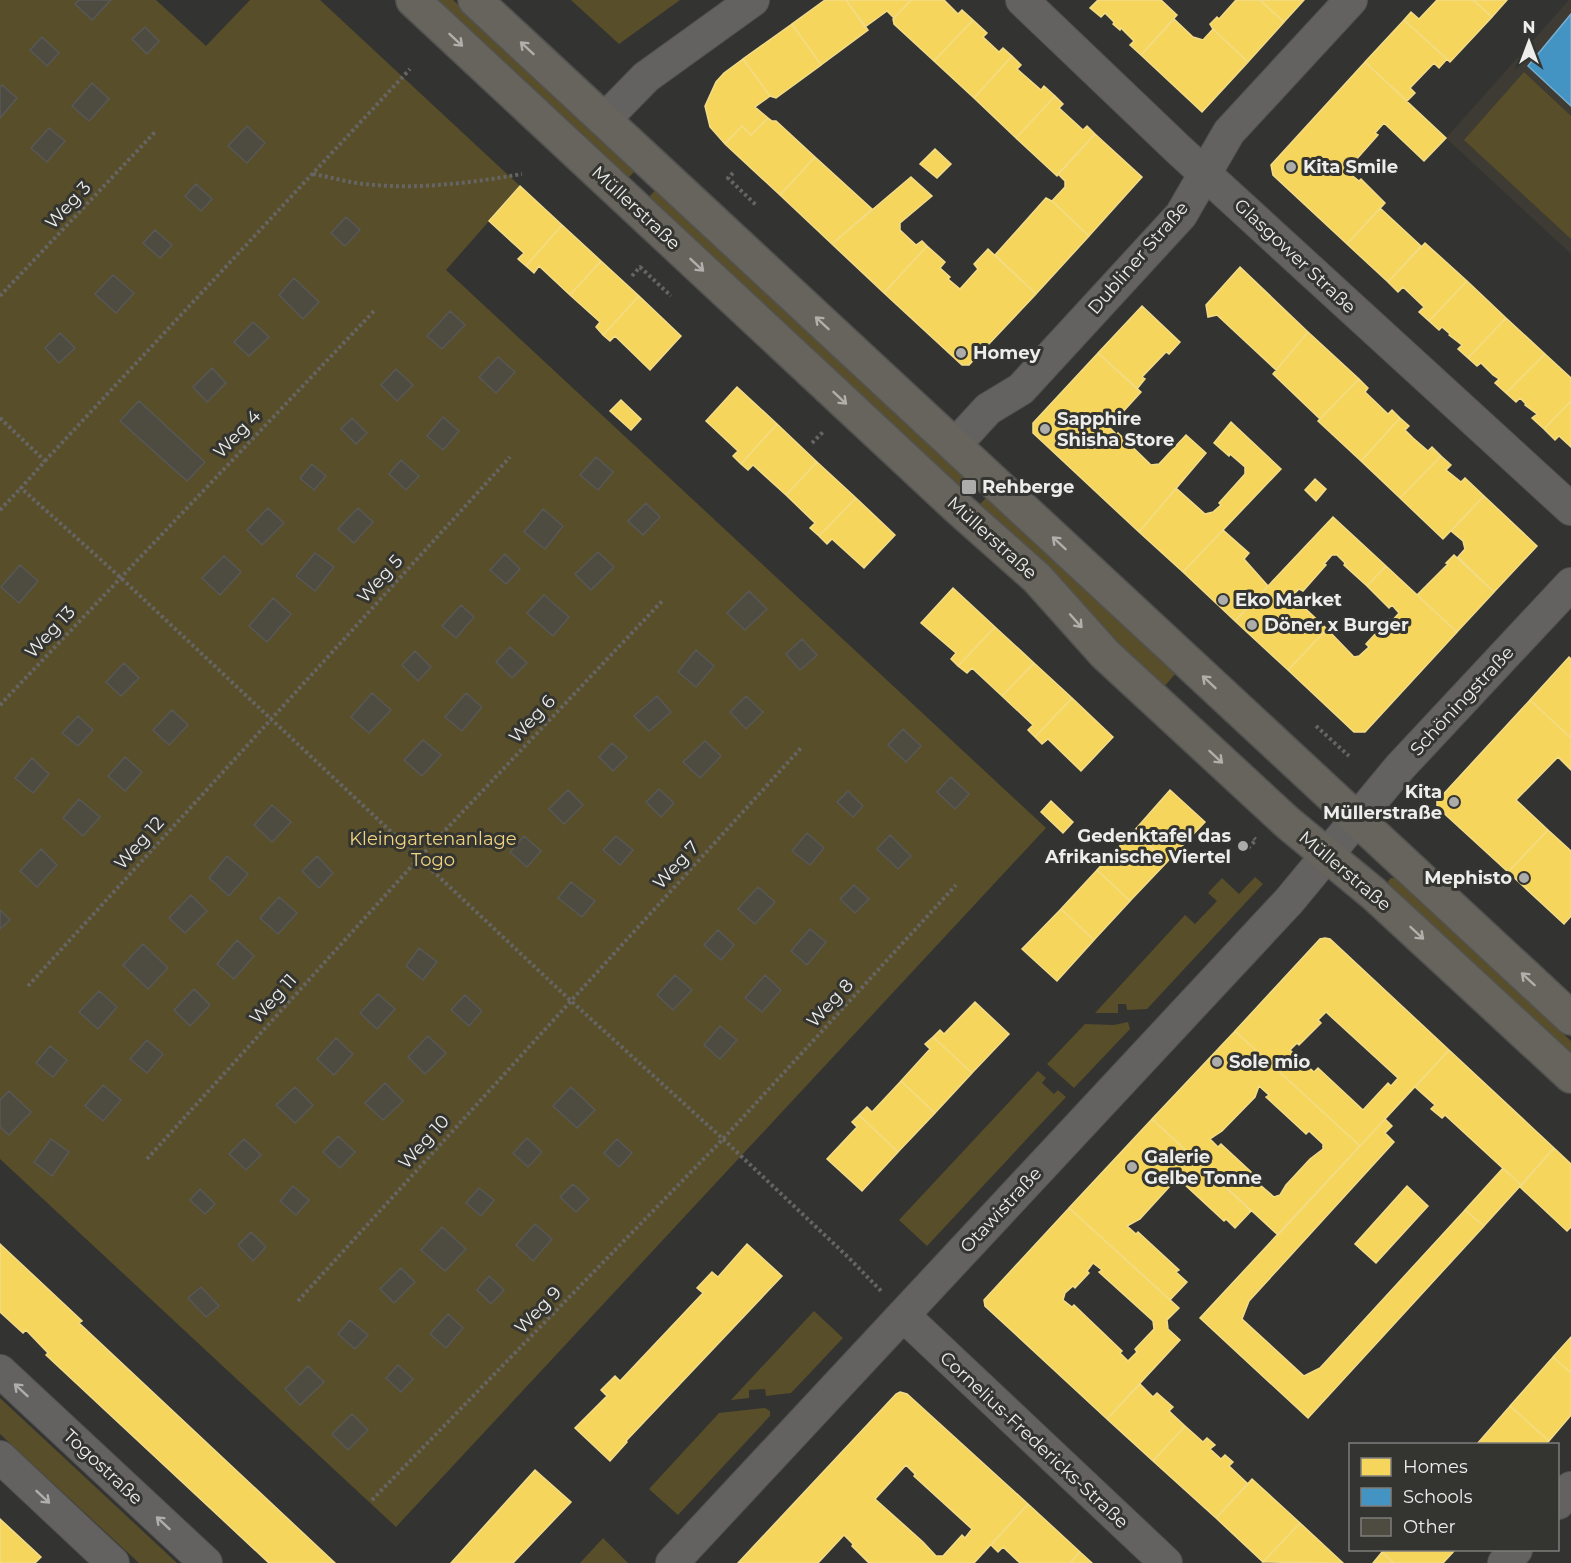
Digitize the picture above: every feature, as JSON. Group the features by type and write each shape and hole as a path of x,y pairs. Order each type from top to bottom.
{"main road":[{"name":"Müllerstraße","path":"413,0 941,492 1037,578 1105,654 1288,823 1374,894 1571,1076"},
{"path":"475,0 1571,1018"}],"street":[{"path":"604,120 646,77 753,0"},
{"name":"Glasgower Straße","path":"1022,0 1205,174 1571,509"},
{"name":"Dubliner Straße","path":"954,445 988,409 1021,389 1181,215 1229,132 1350,0"},
{"name":"Schöningstraße","path":"1327,855 1400,767 1571,584"},
{"name":"Otawistraße","path":"672,1563 1281,910 1327,855"},
{"name":"Cornelius-Fredericks-Straße","path":"903,1315 1166,1563"},
{"name":"Togostraße","path":"0,1371 206,1563"},
{"path":"0,1457 113,1563"},
{"path":"1559,1501 1571,1488"},
{"path":"1504,1563 1515,1551"}],"path":[{"path":"0,510 410,69"},
{"name":"Weg 3","path":"0,296 155,132"},
{"path":"733,172 728,178 757,206"},
{"path":"313,174 364,184 412,186 469,183 522,174"},
{"path":"632,276 640,267 671,296"},
{"name":"Weg 4","path":"120,577 374,311"},
{"path":"0,418 45,461"},
{"path":"812,443 823,432"},
{"name":"Weg 5","path":"269,719 510,457"},
{"path":"21,488 120,577 570,1000 723,1139 849,1258 903,1315"},
{"name":"Weg 13","path":"0,705 120,577"},
{"name":"Weg 6","path":"419,858 664,599"},
{"name":"Weg 12","path":"28,986 269,719"},
{"path":"1316,726 1349,756"},
{"name":"Weg 7","path":"570,1000 801,748"},
{"path":"1248,848 1256,840 1252,836"},
{"name":"Weg 11","path":"147,1159 419,858"},
{"name":"Weg 8","path":"723,1139 956,885"},
{"name":"Weg 10","path":"298,1301 570,1000"},
{"name":"Weg 9","path":"372,1500 723,1139"}],"shaded area":[{"path":"1571,0 1571,254 1446,138"}],"green space":[{"name":"Kleingartenanlage Togo","path":"0,0 156,0 206,46 250,0 320,0 520,186 446,270 1046,828 396,1527 0,1159"},
{"path":"436,0 453,0 636,170 628,178"},
{"path":"571,0 680,0 619,44"},
{"path":"1524,72 1571,116 1571,239 1464,140"},
{"path":"657,188 969,478 959,488 649,197"},
{"path":"988,496 1177,672 1162,689 1071,592 978,506"},
{"path":"1255,877 1263,884 1147,1009 1127,1010 1126,1004 1118,1004 1118,1013 1095,1013 1185,915 1195,924 1217,901 1208,893 1222,878 1239,894"},
{"path":"1395,878 1571,1041 1571,1054 1389,885 1388,881"},
{"path":"1128,1022 1130,1029 1074,1088 1047,1064 1085,1024 1114,1025"},
{"path":"1038,1071 1046,1078 1042,1083 1054,1094 1058,1090 1066,1097 927,1246 899,1220"},
{"path":"814,1311 843,1338 791,1393 766,1396 765,1389 749,1390 749,1398 731,1400"},
{"path":"0,1398 177,1563 139,1563 0,1434"},
{"path":"765,1408 770,1411 770,1416 678,1515 649,1489 719,1413"},
{"path":"603,1538 628,1563 580,1563"}],"building: Homes":[{"path":"825,0 846,0 868,30 821,65 792,24"},
{"path":"846,0 911,0 894,18 887,11 865,27"},
{"path":"911,0 944,0 958,14 962,10 973,20 934,61 894,24 893,19"},
{"path":"1098,0 1161,0 1177,15 1141,55 1130,45 1134,41 1121,28 1120,30 1113,24 1114,22 1105,13 1101,17 1090,8"},
{"path":"1236,0 1260,0 1284,22 1248,62 1210,24 1217,17 1219,19"},
{"path":"1260,0 1304,0 1284,22"},
{"path":"1437,0 1473,0 1492,17 1450,62 1404,20 1411,12 1419,19"},
{"path":"1473,0 1507,0 1492,17"},
{"path":"1174,19 1193,37 1203,40 1213,29 1248,62 1202,112 1141,55"},
{"path":"973,20 987,33 983,37 999,52 1003,48 1012,56 974,98 934,61"},
{"path":"1404,20 1447,59 1439,68 1434,63 1410,88 1415,93 1407,101 1365,62"},
{"path":"792,24 821,65 776,98 770,96 743,59"},
{"path":"1012,56 1021,65 1017,69 1041,90 1044,86 1055,96 1016,138 974,98"},
{"path":"743,59 770,96 755,107 768,118 751,135 742,126 725,144 710,127 705,106 716,82"},
{"path":"1365,62 1446,138 1424,161 1384,123 1375,133 1378,135 1354,162 1352,159 1344,169 1359,181 1361,179 1385,203 1347,244 1273,175 1271,165"},
{"path":"1055,96 1063,104 1059,108 1083,130 1087,126 1095,134 1057,176 1016,138"},
{"path":"768,118 776,121 815,157 780,195 725,144 742,126 751,135"},
{"path":"1095,134 1142,177 1089,236 1052,201 1065,187 1065,181 1058,174"},
{"path":"935,149 951,164 937,178 920,164"},
{"path":"815,157 872,209 832,244 780,195"},
{"path":"911,177 932,196 900,223 900,230 916,245 922,241 927,246 884,293 832,244"},
{"path":"520,186 562,225 526,266 518,259 524,253 489,221"},
{"path":"1046,198 1089,236 1036,294 995,255"},
{"path":"1380,208 1421,246 1388,282 1347,244"},
{"path":"562,225 601,261 570,295 539,266 534,273 526,266"},
{"path":"1425,243 1467,281 1429,321 1419,312 1424,307 1403,287 1398,292 1388,282"},
{"path":"927,246 945,262 940,268 960,289 978,269 974,264 988,249 1036,294 969,365 962,365 884,293"},
{"path":"601,261 639,296 603,335 596,327 600,322 570,295"},
{"path":"1240,267 1308,332 1276,370 1217,315 1208,317 1206,305"},
{"path":"1467,281 1506,318 1468,358 1458,349 1462,345 1442,327 1439,330 1429,321"},
{"path":"639,296 681,336 650,370 615,336 610,341 603,335"},
{"path":"1142,306 1180,342 1169,354 1166,352 1142,377 1145,379 1137,389 1098,353"},
{"path":"1506,318 1545,354 1506,393 1495,383 1499,379 1481,363 1477,366 1468,358"},
{"path":"1308,332 1359,379 1320,419 1273,374"},
{"path":"1098,353 1141,392 1109,427 1117,435 1118,433 1151,465 1159,464 1186,435 1206,453 1139,532 1033,433 1033,423"},
{"path":"1545,354 1571,378 1571,401 1544,429 1532,418 1537,414 1520,398 1516,402 1506,393"},
{"path":"1359,379 1368,388 1365,392 1388,414 1392,410 1400,418 1361,461 1318,421"},
{"path":"737,387 777,424 741,464 733,456 738,451 706,421"},
{"path":"621,400 641,419 631,430 610,411"},
{"path":"1571,401 1571,447 1559,436 1555,440 1544,429"},
{"path":"1400,418 1409,426 1405,430 1413,438 1428,451 1432,447 1441,456 1400,498 1361,461"},
{"path":"1231,422 1281,469 1183,572 1139,532 1176,488 1205,514 1213,512 1221,505 1219,503 1245,474 1245,467 1214,443"},
{"path":"777,424 817,462 786,495 753,465 748,470 741,464"},
{"path":"1441,456 1451,465 1446,470 1461,482 1465,478 1484,496 1443,539 1400,498"},
{"path":"817,462 856,498 819,536 810,528 815,523 786,495"},
{"path":"1315,479 1326,489 1316,501 1305,490"},
{"path":"1484,496 1537,546 1494,592 1458,557 1465,549 1463,541 1451,531"},
{"path":"856,498 895,535 864,568 832,539 827,544 819,536"},
{"path":"1333,517 1386,566 1367,586 1344,565 1345,563 1337,555 1332,555 1303,591 1299,589 1292,596 1327,629 1288,670 1235,621"},
{"path":"1223,530 1249,553 1244,559 1268,586 1235,621 1183,572"},
{"path":"1454,555 1494,592 1457,632 1417,595"},
{"path":"1386,566 1457,632 1365,732 1354,732 1288,670 1327,629 1354,657 1359,656 1369,647 1366,644 1389,619 1392,621 1399,613 1392,605 1389,608 1367,586"},
{"path":"953,588 995,627 958,666 951,659 956,653 921,623"},
{"path":"995,627 1034,663 1002,696 972,668 967,673 958,666"},
{"path":"1569,657 1571,659 1571,738 1530,700"},
{"path":"1034,663 1072,698 1035,737 1028,730 1033,725 1002,696"},
{"path":"1072,698 1113,737 1081,771 1048,739 1042,744 1035,737"},
{"path":"1530,700 1571,738 1571,770 1558,757 1516,800 1548,830 1508,872 1437,807 1437,801"},
{"path":"1170,790 1205,822 1167,862 1134,831"},
{"path":"1051,801 1073,822 1063,833 1041,812"},
{"path":"1548,830 1571,851 1571,916 1564,924 1508,872"},
{"path":"1134,831 1167,862 1130,901 1097,870"},
{"path":"1097,870 1130,901 1094,940 1061,909"},
{"path":"1061,909 1094,940 1057,981 1022,949"},
{"path":"1320,939 1330,939 1449,1050 1360,1146 1235,1031","holes":["1326,1012 1398,1078 1391,1086 1388,1083 1363,1110 1318,1068 1314,1072 1290,1050 1297,1043 1299,1045 1321,1023 1318,1020"]},
{"path":"975,1002 1009,1034 972,1073 933,1037 940,1030 944,1034"},
{"path":"1235,1031 1360,1146 1278,1235 1152,1119","holes":["1259,1086 1269,1095 1266,1097 1306,1134 1309,1131 1323,1144 1323,1149 1310,1159 1280,1195 1274,1197 1259,1184 1261,1181 1221,1144 1218,1147 1210,1139 1222,1131 1255,1097"]},
{"path":"933,1037 972,1073 935,1113 901,1081 930,1049 925,1044"},
{"path":"1449,1050 1554,1148 1521,1185 1445,1115 1442,1118 1431,1109 1435,1105 1415,1087"},
{"path":"901,1081 935,1113 898,1152 859,1115 867,1107 872,1112"},
{"path":"859,1115 898,1152 862,1191 827,1159 857,1127 852,1122"},
{"path":"1152,1119 1251,1211 1235,1228 1226,1219 1224,1221 1184,1184 1186,1182 1178,1174 1140,1219 1127,1226 1136,1234 1138,1232 1179,1270 1176,1272 1187,1282 1170,1300 1069,1208"},
{"path":"1385,1119 1392,1126 1385,1133 1394,1142 1249,1301 1242,1319 1304,1376 1320,1368 1465,1210 1484,1226 1308,1418 1200,1318"},
{"path":"1554,1148 1571,1164 1571,1227 1567,1231 1520,1187"},
{"path":"1503,1168 1521,1185 1484,1226 1465,1210"},
{"path":"1407,1186 1428,1206 1376,1263 1355,1244"},
{"path":"1069,1208 1179,1308 1167,1320 1168,1329 1180,1340 1107,1419 985,1306 984,1300","holes":["1093,1263 1102,1270 1099,1272 1153,1321 1154,1329 1135,1349 1137,1352 1128,1361 1120,1353 1122,1351 1074,1305 1072,1307 1063,1300 1065,1293 1073,1286 1075,1288 1089,1273 1087,1271"]},
{"path":"0,1244 82,1321 79,1323 335,1563 269,1563 46,1355 48,1353 26,1330 23,1333 0,1312"},
{"path":"747,1244 782,1276 626,1441 610,1461 575,1428 607,1396 601,1390 615,1376 620,1381 703,1293 697,1288 712,1272 718,1277"},
{"path":"1571,1337 1571,1373 1553,1357"},
{"path":"1553,1357 1571,1373 1571,1415 1549,1441 1510,1406"},
{"path":"1140,1384 1153,1397 1157,1393 1173,1407 1169,1411 1185,1426 1153,1461 1107,1419"},
{"path":"900,1392 907,1394 1028,1504 974,1563 869,1563 844,1535 818,1563 738,1563","holes":["906,1465 915,1474 914,1476 972,1529 965,1538 962,1535 943,1556 936,1556 875,1499"]},
{"path":"1510,1406 1549,1441 1546,1443 1478,1443"},
{"path":"1185,1426 1203,1442 1207,1438 1215,1445 1210,1449 1221,1459 1225,1455 1233,1462 1229,1466 1248,1484 1216,1518 1153,1461"},
{"path":"535,1470 571,1502 513,1563 451,1563"},
{"path":"1252,1479 1300,1523 1263,1562 1216,1518"},
{"path":"1028,1504 1080,1552 1070,1563 1020,1563 1003,1547 998,1552 991,1545"},
{"path":"0,1519 41,1557 35,1563 0,1563"},
{"path":"1300,1523 1343,1563 1263,1562"},
{"path":"1454,1551 1443,1563 1394,1563 1382,1552"},
{"path":"1080,1552 1092,1563 1070,1563"},
{"path":"1382,1552 1394,1563 1373,1563"}],"building: Schools":[{"path":"1571,14 1571,106 1528,66"}],"building: Other":[{"path":"79,0 111,0 92,20 75,4"},
{"path":"145,27 159,41 147,54 132,39"},
{"path":"42,37 59,53 47,66 30,50"},
{"path":"92,83 109,99 89,121 72,106"},
{"path":"2,85 17,98 0,118 0,87"},
{"path":"247,126 265,143 247,163 228,146"},
{"path":"49,128 65,141 47,162 31,148"},
{"path":"196,184 212,199 201,211 185,196"},
{"path":"346,217 360,230 345,246 331,233"},
{"path":"155,230 172,245 160,258 143,243"},
{"path":"113,275 134,293 116,313 95,294"},
{"path":"294,278 319,302 303,319 279,295"},
{"path":"450,311 465,325 442,349 427,336"},
{"path":"253,322 269,337 249,356 234,342"},
{"path":"60,333 75,348 59,363 45,348"},
{"path":"498,357 515,372 496,393 479,377"},
{"path":"212,368 226,383 207,402 193,387"},
{"path":"396,369 413,385 397,401 381,385"},
{"path":"139,401 205,462 187,481 120,421"},
{"path":"443,417 459,431 443,450 427,436"},
{"path":"352,418 367,433 356,444 341,429"},
{"path":"596,457 613,472 598,490 580,475"},
{"path":"401,460 419,476 406,490 389,474"},
{"path":"312,464 326,476 314,490 300,478"},
{"path":"646,503 660,517 643,535 628,521"},
{"path":"268,508 284,523 262,545 247,530"},
{"path":"358,508 373,522 354,543 338,529"},
{"path":"543,509 563,526 545,549 524,532"},
{"path":"598,552 614,567 591,590 575,574"},
{"path":"315,553 334,567 315,591 296,576"},
{"path":"505,554 520,569 506,584 490,570"},
{"path":"224,556 241,572 220,595 202,578"},
{"path":"20,565 38,581 19,603 1,587"},
{"path":"749,591 767,609 745,630 727,613"},
{"path":"544,595 569,617 553,636 527,613"},
{"path":"273,598 291,614 267,642 249,626"},
{"path":"461,605 474,617 456,638 442,626"},
{"path":"802,639 817,655 800,670 786,654"},
{"path":"510,647 527,663 512,678 496,662"},
{"path":"696,650 714,666 696,687 678,672"},
{"path":"415,651 431,667 418,681 402,665"},
{"path":"124,663 139,678 121,696 106,682"},
{"path":"372,693 391,710 369,733 351,717"},
{"path":"466,693 482,707 462,731 445,717"},
{"path":"657,696 671,712 649,731 634,716"},
{"path":"746,696 763,712 746,729 730,712"},
{"path":"172,710 188,725 169,745 153,730"},
{"path":"78,716 93,730 78,746 62,733"},
{"path":"903,729 921,746 906,762 888,745"},
{"path":"423,740 441,755 422,776 404,760"},
{"path":"705,741 721,756 700,778 683,762"},
{"path":"612,743 627,757 613,771 599,757"},
{"path":"125,757 142,772 125,791 108,776"},
{"path":"32,758 49,774 33,793 15,778"},
{"path":"951,777 969,794 955,809 937,792"},
{"path":"659,789 674,803 661,817 646,802"},
{"path":"568,790 583,805 564,824 549,809"},
{"path":"848,791 863,806 853,817 837,802"},
{"path":"79,799 100,817 83,836 63,818"},
{"path":"272,805 291,822 272,842 254,825"},
{"path":"807,833 824,848 810,865 792,851"},
{"path":"890,835 911,856 898,869 877,849"},
{"path":"524,836 541,851 527,867 510,852"},
{"path":"616,836 633,850 620,865 603,850"},
{"path":"41,849 57,865 37,887 20,871"},
{"path":"227,856 248,874 229,896 209,878"},
{"path":"317,856 333,873 319,888 302,871"},
{"path":"571,882 595,901 582,917 558,898"},
{"path":"854,885 869,899 855,913 840,899"},
{"path":"758,887 775,902 755,924 738,909"},
{"path":"191,895 207,911 185,933 169,918"},
{"path":"279,897 297,913 278,934 260,918"},
{"path":"0,910 10,920 0,929"},
{"path":"810,929 826,942 807,965 791,951"},
{"path":"718,930 734,945 721,960 704,945"},
{"path":"237,940 254,956 234,979 217,964"},
{"path":"143,944 168,968 148,989 123,965"},
{"path":"419,948 437,962 423,980 406,966"},
{"path":"675,975 692,990 673,1010 657,995"},
{"path":"765,975 781,990 762,1012 745,998"},
{"path":"194,989 210,1005 190,1026 174,1010"},
{"path":"99,991 117,1007 98,1029 79,1012"},
{"path":"378,994 395,1009 377,1029 360,1013"},
{"path":"465,995 482,1011 469,1026 451,1010"},
{"path":"720,1026 737,1040 720,1059 704,1045"},
{"path":"428,1036 446,1053 425,1074 408,1057"},
{"path":"336,1038 353,1054 334,1075 317,1059"},
{"path":"147,1040 163,1054 147,1073 130,1059"},
{"path":"50,1046 67,1060 53,1077 36,1063"},
{"path":"385,1083 403,1101 383,1120 365,1103"},
{"path":"103,1085 121,1100 103,1121 85,1106"},
{"path":"295,1087 313,1105 295,1123 276,1105"},
{"path":"571,1087 595,1110 577,1128 553,1106"},
{"path":"9,1091 31,1112 9,1135 0,1127 0,1100"},
{"path":"338,1136 355,1152 340,1168 323,1152"},
{"path":"527,1138 542,1152 528,1167 513,1153"},
{"path":"51,1139 69,1152 52,1176 34,1162"},
{"path":"244,1139 261,1155 246,1170 229,1154"},
{"path":"617,1139 632,1153 619,1167 604,1153"},
{"path":"573,1184 589,1199 576,1212 560,1197"},
{"path":"293,1186 309,1200 296,1215 280,1201"},
{"path":"479,1188 494,1200 481,1216 466,1203"},
{"path":"200,1189 215,1204 205,1214 190,1200"},
{"path":"535,1224 552,1239 533,1261 516,1245"},
{"path":"442,1227 466,1249 445,1271 421,1250"},
{"path":"251,1232 266,1247 253,1261 238,1245"},
{"path":"401,1268 415,1282 394,1303 380,1289"},
{"path":"489,1276 504,1290 491,1304 477,1290"},
{"path":"201,1287 219,1306 206,1317 188,1298"},
{"path":"448,1314 463,1328 446,1348 430,1334"},
{"path":"350,1320 368,1335 355,1349 338,1334"},
{"path":"398,1365 413,1379 401,1392 386,1378"},
{"path":"308,1366 324,1382 300,1405 285,1389"},
{"path":"352,1414 368,1430 348,1450 332,1434"}],"place":[{"name":"Kita Smile","path":"1291,167"},
{"name":"Homey","path":"961,353"},
{"name":"Sapphire Shisha Store","path":"1045,429"},
{"name":"Rehberge","path":"969,487"},
{"name":"Eko Market","path":"1223,600"},
{"name":"Döner x Burger","path":"1252,625"},
{"name":"Kita Müllerstraße","path":"1454,802"},
{"name":"Gedenktafel das Afrikanische Viertel","path":"1243,846"},
{"name":"Mephisto","path":"1524,878"},
{"name":"Sole mio","path":"1217,1062"},
{"name":"Galerie Gelbe Tonne","path":"1132,1167"}]}
